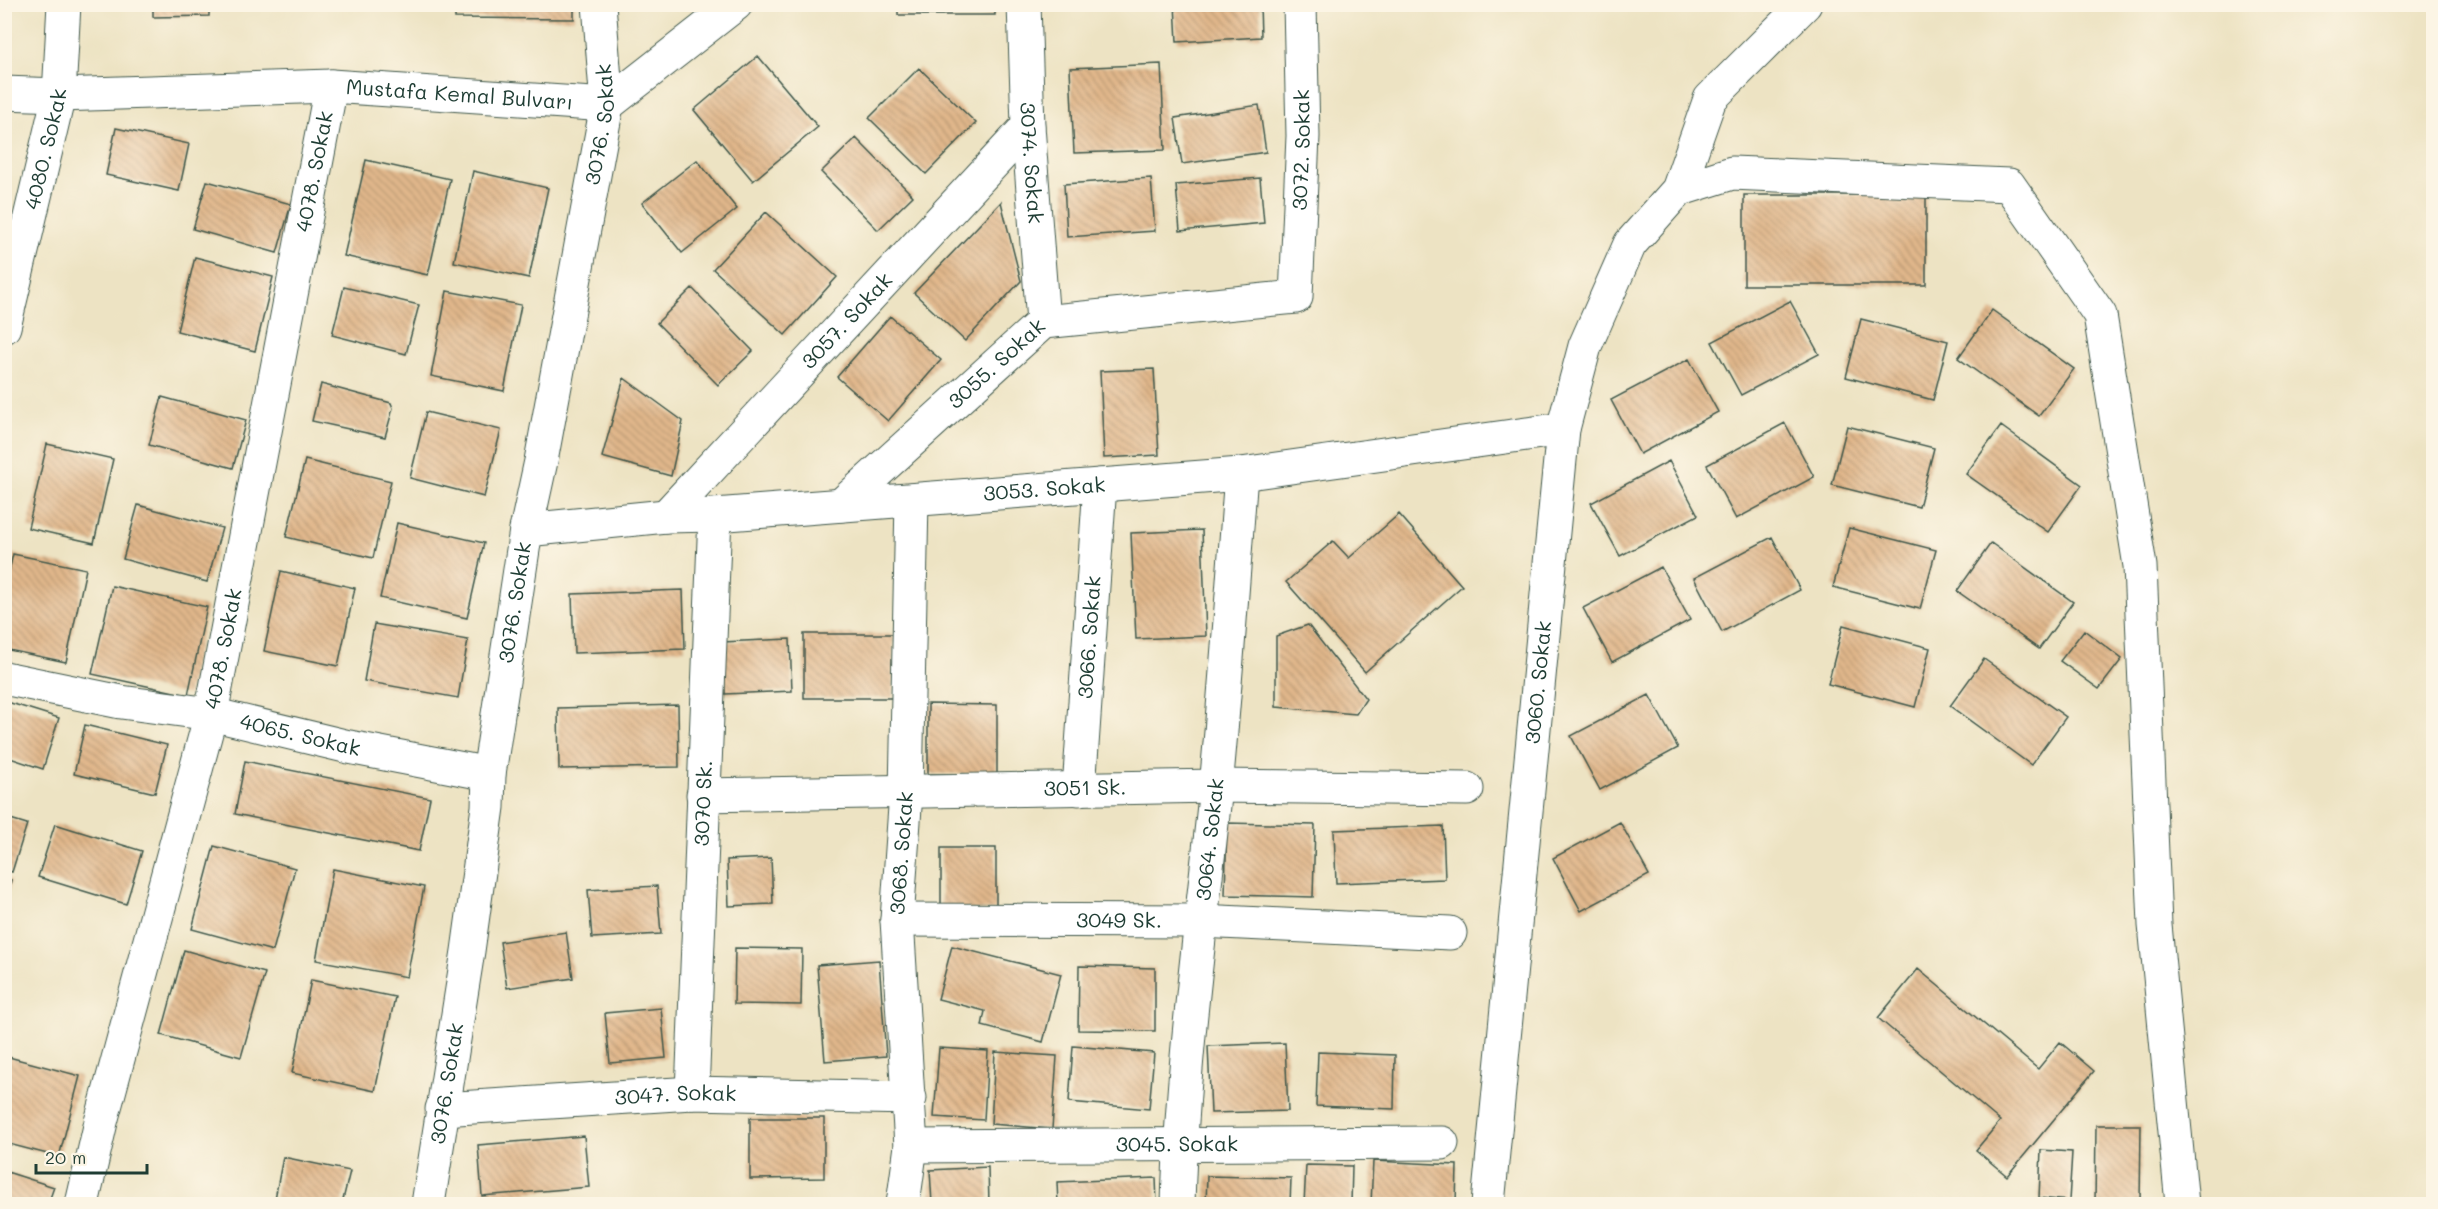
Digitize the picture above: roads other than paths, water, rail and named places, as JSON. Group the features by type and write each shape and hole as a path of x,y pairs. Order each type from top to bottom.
{"street":[{"name":"4080. Sokak","path":"4,327 59,95 64,4"},
{"name":"3076. Sokak","path":"428,1204 469,940 488,807 489,774 525,530 543,450 607,105 599,4"},
{"path":"607,105 736,4"},
{"name":"3074. Sokak","path":"1024,4 1028,126 1043,322"},
{"name":"3072. Sokak","path":"1296,297 1303,136 1300,4"},
{"path":"1678,190 1710,99 1805,4"},
{"name":"Mustafa Kemal Bulvarı","path":"4,93 59,95 331,86 607,105"},
{"name":"4078. Sokak","path":"82,1204 101,1122 211,714 331,86"},
{"name":"3057. Sokak","path":"666,516 1028,126"},
{"path":"1678,190 1731,173 2008,185 2100,315 2140,566 2155,925 2182,1204"},
{"name":"3060. Sokak","path":"1488,1204 1563,429 1585,346 1630,244 1678,190"},
{"name":"3055. Sokak","path":"841,505 1043,322 1296,297"},
{"name":"3053. Sokak","path":"525,530 666,516 715,515 1241,474 1563,429"},
{"name":"3064. Sokak","path":"1179,1204 1180,1145 1200,921 1216,786 1241,474"},
{"name":"3066. Sokak","path":"1079,789 1100,485"},
{"name":"3068. Sokak","path":"903,1204 911,1146 910,1098 897,920 906,793 912,500"},
{"name":"3070 Sk.","path":"692,1093 715,515"},
{"name":"4065. Sokak","path":"4,678 121,702 211,714 349,747 489,774"},
{"name":"3051 Sk.","path":"703,795 1216,786 1467,789"},
{"name":"3049 Sk.","path":"897,920 1200,921 1450,933"},
{"name":"3047. Sokak","path":"442,1109 692,1093 910,1098"},
{"name":"3045. Sokak","path":"911,1146 1442,1143"}]}
